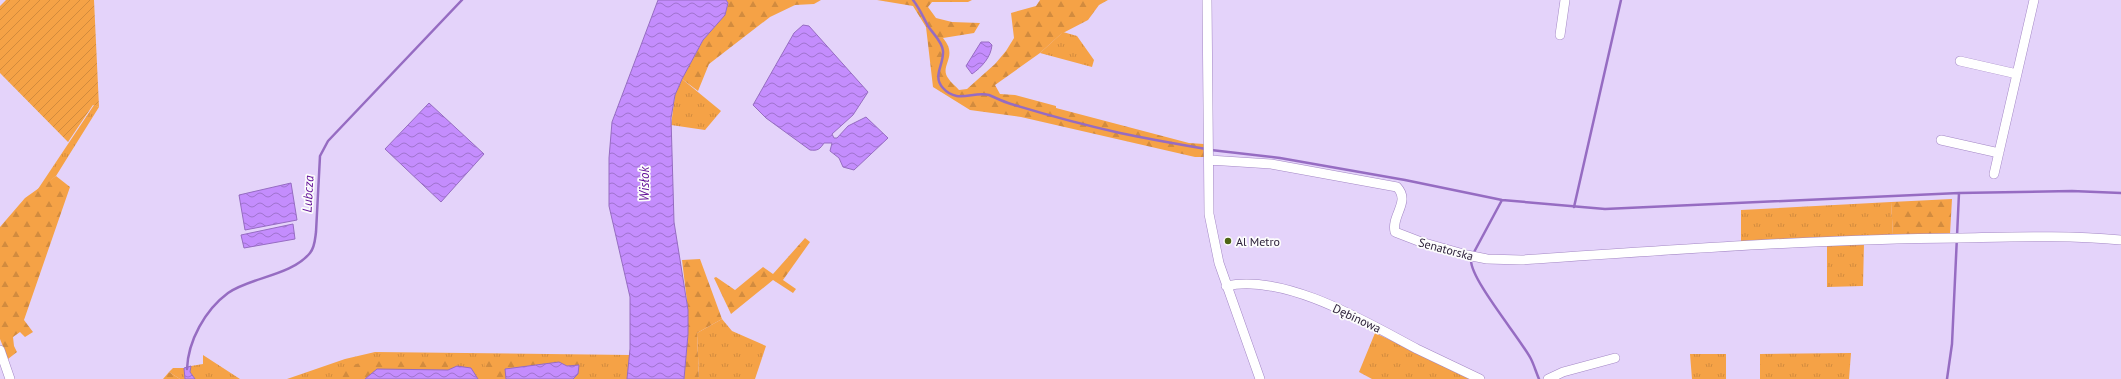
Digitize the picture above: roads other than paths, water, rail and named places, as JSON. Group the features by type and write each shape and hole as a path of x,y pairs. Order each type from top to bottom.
{"street":[{"path":"1207,0 1209,214 1215,247 1226,286 1260,379"},
{"path":"1560,35 1565,0"},
{"path":"1994,174 2034,0"},
{"path":"1960,61 2017,74"},
{"path":"1941,140 1999,153"},
{"name":"Senatorska","path":"1209,160 1271,164 1397,187 1403,194 1395,222 1395,232 1421,242 1477,257 1521,260 1866,240 2072,236 2121,240"},
{"name":"Dębinowa","path":"1226,286 1250,284 1299,293 1359,319 1480,379"},
{"path":"0,350 10,379"},
{"path":"1548,379 1569,371 1615,358"}],"water":[{"name":"Wisłok","path":"658,0 726,0 728,3 725,15 703,40 682,79 675,95 671,118 674,222 688,310 688,334 684,379 627,379 630,349 630,297 609,206 609,158 612,122"},
{"path":"803,25 809,26 868,92 853,115 832,134 834,138 837,138 848,126 866,117 888,138 854,170 843,167 839,158 830,151 832,143 824,143 818,149 810,150 766,118 753,105 794,33"},
{"path":"981,42 989,42 992,45 990,54 972,74 966,66"},
{"path":"429,103 484,154 441,202 385,149"},
{"path":"291,183 297,220 245,230 239,195"},
{"path":"293,224 295,239 244,248 241,235"},
{"path":"559,362 567,366 579,365 578,374 573,379 506,379 505,369"},
{"path":"191,366 190,372 195,379 185,379 184,368"},
{"path":"457,366 471,368 478,379 365,379 377,369 448,370"}],"waterway":[{"name":"Lubcza","path":"187,369 188,358 194,337 205,317 220,300 237,288 292,267 302,261 312,251 316,232 320,156 328,141 462,0"},
{"path":"913,0 942,47 943,56 938,79 940,84 948,93 959,96 989,95 1011,104 1093,127 1206,149"},
{"path":"1574,207 1621,0"},
{"path":"1211,150 1280,158 1405,180 1502,200 1605,209 1959,193 2072,191 2121,193"},
{"path":"1947,379 1952,344 1959,193"},
{"path":"1473,254 1502,200"},
{"path":"1471,259 1478,280 1525,349 1532,361 1539,379"}],"place":[{"name":"Al Metro","path":"1228,241"}]}
